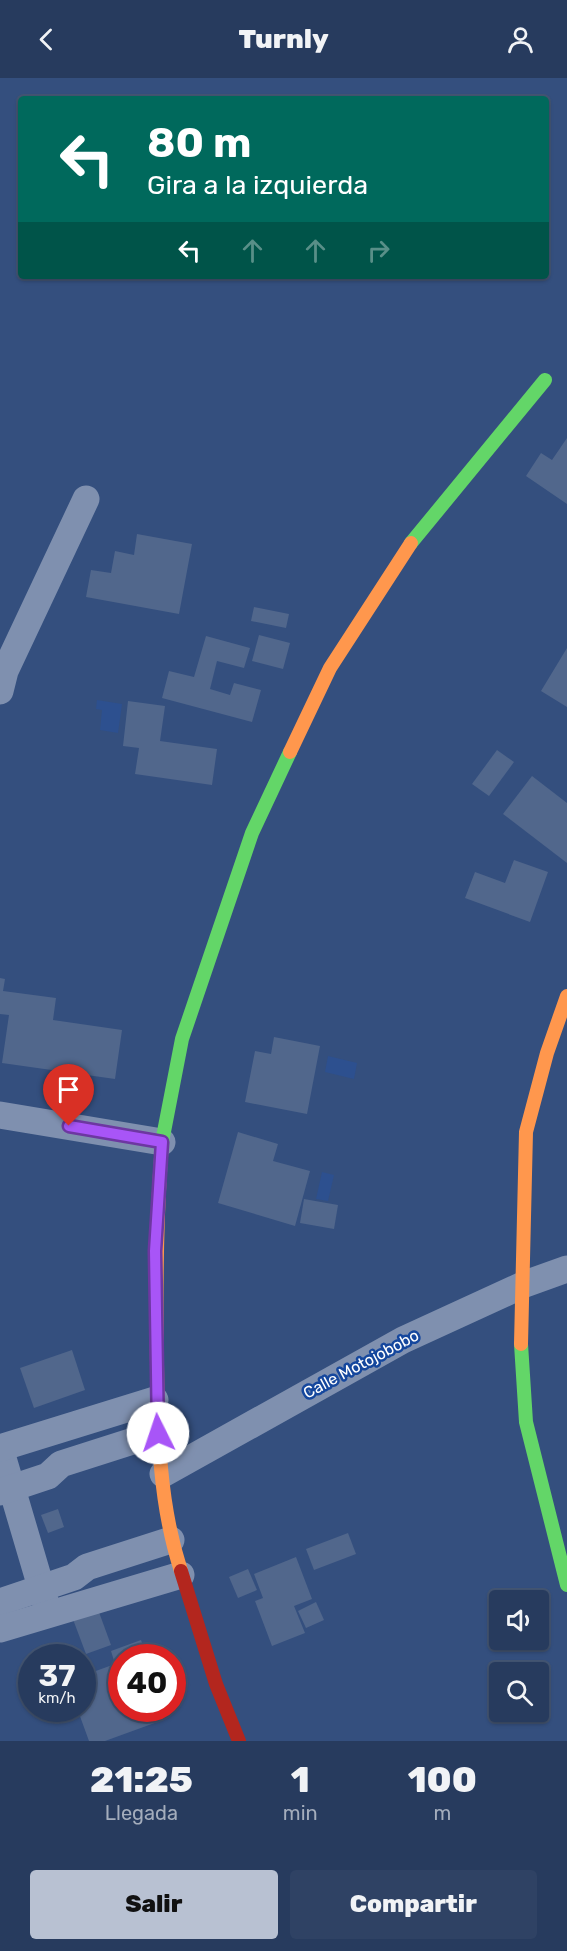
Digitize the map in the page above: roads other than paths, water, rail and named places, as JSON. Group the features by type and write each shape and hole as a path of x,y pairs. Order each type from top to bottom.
{"street":[{"path":"239,1741 216,1684 171,1540 165,1514 155,1400 155,1251 162,1142 183,1039 252,833 330,668 411,543 545,380"},
{"path":"0,691 6,670 86,499"},
{"path":"567,996 547,1053 526,1132 525,1284 521,1365 526,1422 567,1585"},
{"path":"0,1114 162,1142"},
{"name":"Calle Motojobobo","path":"163,1474 403,1340 525,1284 567,1269"},
{"path":"43,1592 5,1483 0,1448 155,1400"},
{"path":"5,1483 48,1476 61,1464 158,1433"},
{"path":"0,1629 43,1592 74,1577 87,1567 171,1540"},
{"path":"0,1602 43,1592 181,1575"},
{"path":"0,1586 43,1592"}],"water":[{"path":"97,700 122,704 118,733 100,730 102,710 96,709"},
{"path":"328,1056 357,1063 354,1079 325,1072"},
{"path":"322,1172 334,1175 328,1201 316,1199"}]}
